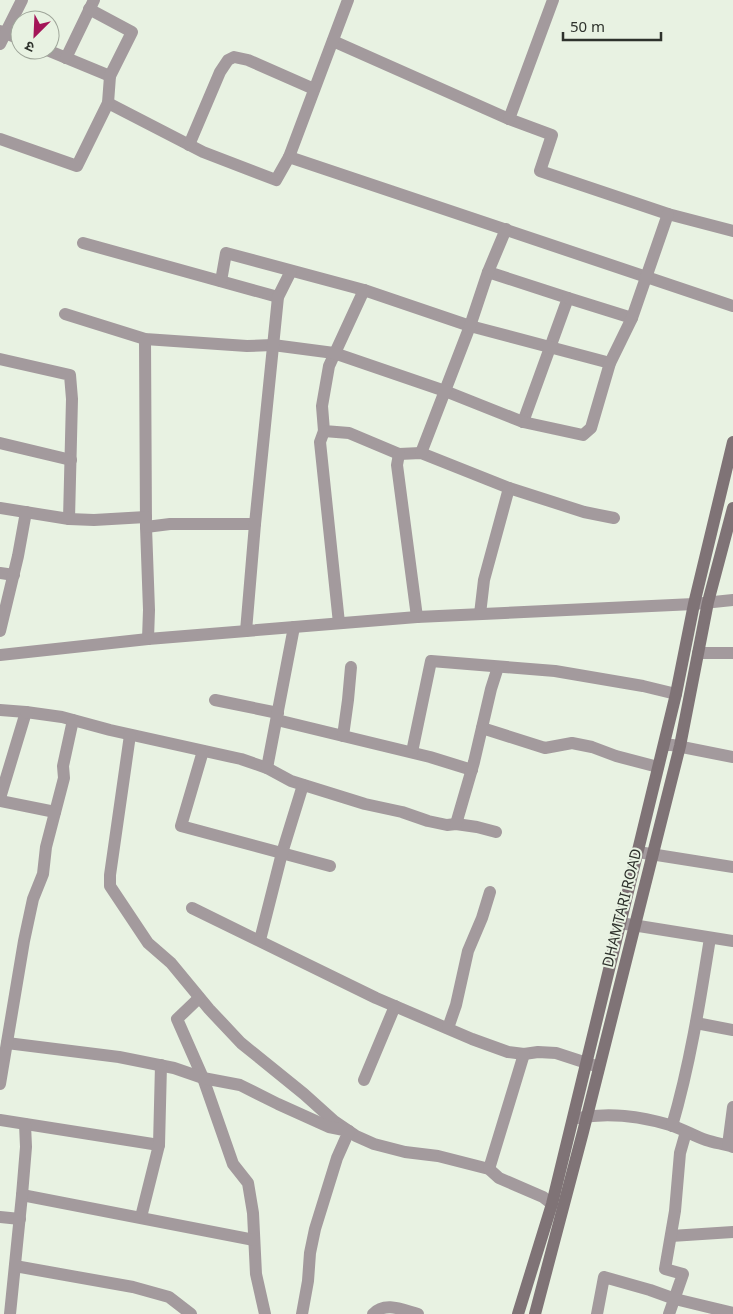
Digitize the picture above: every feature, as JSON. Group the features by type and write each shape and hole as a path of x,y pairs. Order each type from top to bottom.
{"main road":[{"path":"518,1314 552,1204 664,745 694,604 733,442"},
{"name":"DHAMTARI ROAD","path":"535,1314 680,746 708,602 733,508"}],"street":[{"path":"2,36 22,0"},
{"path":"108,103 203,152 276,180 288,157 348,0"},
{"path":"509,119 553,0"},
{"path":"0,139 77,166 108,103 110,76 132,32 91,4 66,58"},
{"path":"333,41 509,119 552,136 540,172 668,214 733,231"},
{"path":"60,55 110,76"},
{"path":"189,145 220,72 228,60 234,57 248,60 314,89"},
{"path":"288,157 733,306"},
{"path":"65,314 145,338 247,346 273,345 334,353 445,391 523,422 583,435 591,428 610,363 632,318 668,214"},
{"path":"421,454 470,326 488,272 506,229"},
{"path":"83,243 278,297"},
{"path":"221,281 226,253 364,290 470,326 610,363"},
{"path":"246,631 278,297 291,271"},
{"path":"488,272 632,318"},
{"path":"339,623 320,442 324,431 322,406 329,366 364,290"},
{"path":"523,422 568,298"},
{"path":"145,338 148,639"},
{"path":"0,359 70,375 72,399 69,519"},
{"path":"324,431 348,433 399,454 421,454 509,488 584,512 614,518"},
{"path":"0,442 71,460"},
{"path":"399,454 398,464 417,617"},
{"path":"480,614 484,580 509,488"},
{"path":"0,508 69,519 170,524 255,524"},
{"path":"0,631 14,575 26,512"},
{"path":"0,573 14,575"},
{"path":"0,655 148,639 417,617 694,604 733,600"},
{"path":"267,768 294,627"},
{"path":"698,653 733,653"},
{"path":"412,752 432,661 564,673 643,686 676,694"},
{"path":"343,736 351,667"},
{"path":"456,824 472,770 498,667"},
{"path":"215,700 343,736 412,752 472,770"},
{"path":"0,710 26,712 73,720 130,735 241,759 267,768 291,781 365,804 402,812 428,821 447,825 456,824 477,827 496,832"},
{"path":"26,712 0,799 55,812"},
{"path":"0,1084 6,1043 6,1009 16,981 33,899 42,874 46,847 64,778 62,766 73,720"},
{"path":"482,728 545,748 572,743 592,747 658,768"},
{"path":"130,735 110,886 148,943 172,963 199,998 241,1043 334,1121 349,1131 374,1144 489,1168 500,1178 543,1197 552,1204"},
{"path":"664,745 680,746 733,757"},
{"path":"203,751 181,826 330,866"},
{"path":"260,940 282,854 303,785"},
{"path":"638,852 733,867"},
{"path":"448,1028 456,1005 468,951 482,918 490,892"},
{"path":"192,908 396,1006 508,1052 524,1054 538,1052 556,1053 599,1067"},
{"path":"620,923 733,942"},
{"path":"672,1126 681,1096 696,1023 710,938"},
{"path":"199,998 177,1019 203,1078 233,1164 248,1183 253,1213 256,1274 265,1314"},
{"path":"364,1080 396,1006"},
{"path":"696,1023 733,1030"},
{"path":"6,1043 119,1057 161,1065 203,1078 240,1085 329,1128 349,1131"},
{"path":"489,1168 524,1054"},
{"path":"141,1217 159,1145 161,1065"},
{"path":"572,1120 597,1114 622,1115 672,1126 708,1141 730,1146 733,1107"},
{"path":"0,1120 159,1145"},
{"path":"10,1314 20,1219 26,1124"},
{"path":"302,1314 315,1229 337,1158 349,1131"},
{"path":"669,1314 683,1274 665,1269 672,1236 680,1153 686,1132"},
{"path":"22,1195 254,1240"},
{"path":"0,1217 20,1219"},
{"path":"672,1236 733,1232"},
{"path":"15,1266 133,1287 169,1297 191,1314"},
{"path":"597,1314 604,1277 675,1299 733,1313"},
{"path":"373,1314 377,1309 389,1306 418,1314"}]}
